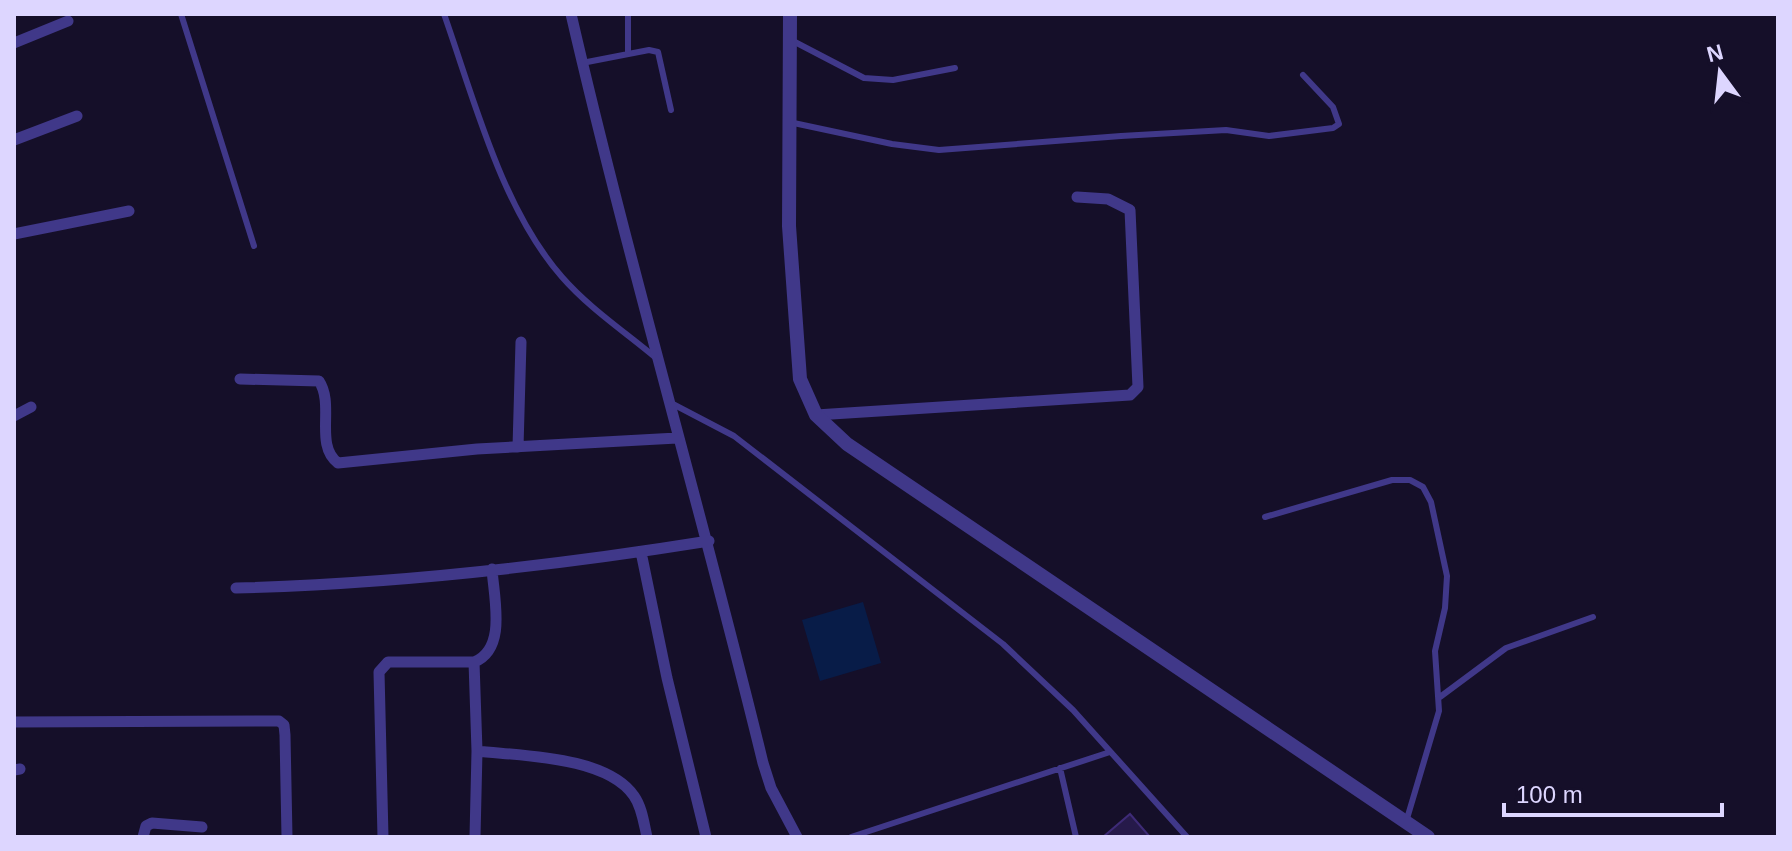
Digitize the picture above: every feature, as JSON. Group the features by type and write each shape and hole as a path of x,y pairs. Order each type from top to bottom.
{"street":[{"path":"571,14 656,358 709,541 763,763 771,788 797,837"},
{"path":"790,14 789,122 795,338 800,379 816,415 847,444 1428,837"},
{"path":"14,43 68,21"},
{"path":"14,140 77,116"},
{"path":"816,415 1130,395 1138,387 1130,210 1108,199 1077,197"},
{"path":"14,234 129,211"},
{"path":"518,447 521,342"},
{"path":"240,379 319,381 326,397 328,448 338,463 518,447 677,438"},
{"path":"14,416 31,407"},
{"path":"236,588 365,582 641,552 709,541"},
{"path":"641,552 667,678 706,837"},
{"path":"383,837 379,672 382,666 394,661 474,662 492,650 495,637 492,569"},
{"path":"474,662 477,751 475,837"},
{"path":"14,722 279,721 284,725 285,735 287,837"},
{"path":"477,751 575,763 600,772 634,794 647,837"},
{"path":"143,837 146,826 152,823 202,827"}],"lane":[{"path":"181,14 254,246"},
{"path":"444,14 510,192 546,257 584,298 656,358"},
{"path":"628,14 628,54"},
{"path":"789,40 864,78 893,80 955,68"},
{"path":"582,63 658,52 671,110"},
{"path":"789,122 892,144 939,150 1226,130 1269,136 1333,128 1339,124 1338,114 1303,75"},
{"path":"668,402 734,436 1003,644 1038,675 1187,837"},
{"path":"1265,517 1392,480 1410,480 1423,487 1431,502 1447,576 1445,608 1435,651 1440,697 1406,822"},
{"path":"1440,697 1506,648 1593,617"},
{"path":"851,837 1110,752"},
{"path":"1060,768 1076,837"}],"water":[{"path":"863,602 881,663 820,681 802,620"}],"building":[{"path":"1130,814 1150,837 1103,837"}]}
